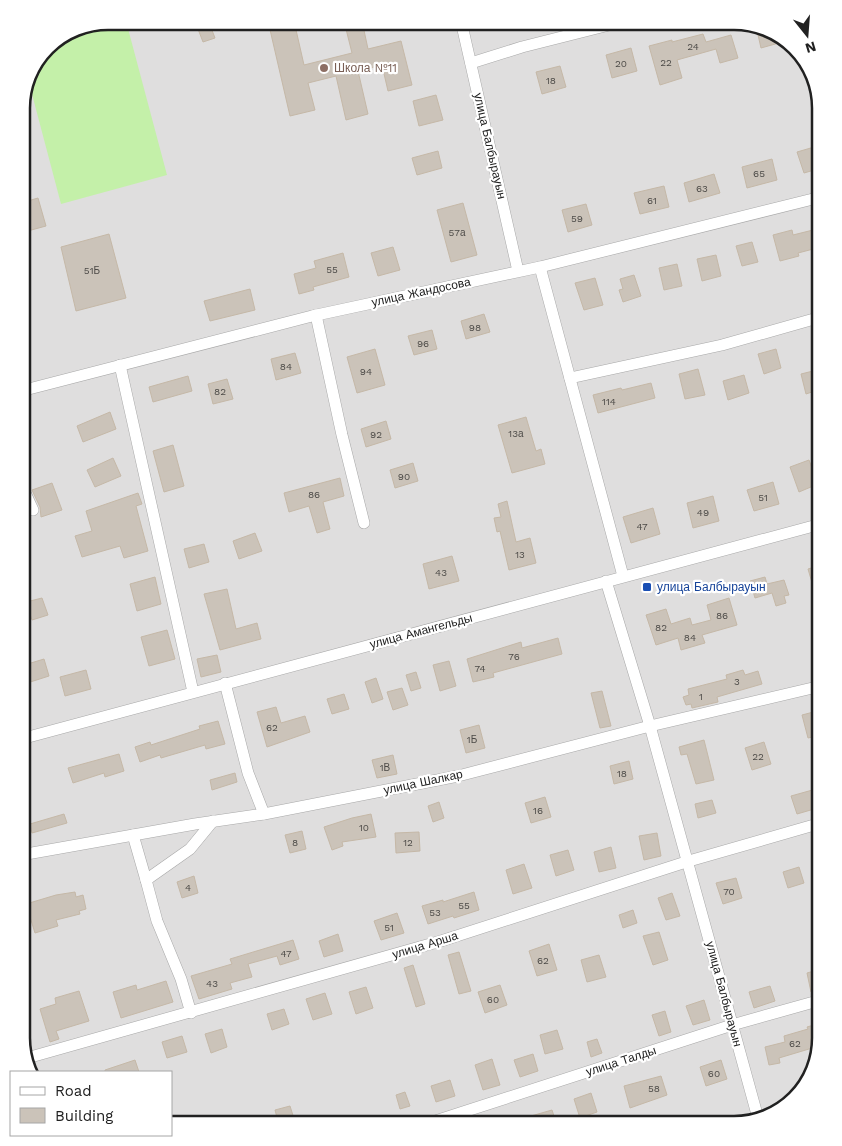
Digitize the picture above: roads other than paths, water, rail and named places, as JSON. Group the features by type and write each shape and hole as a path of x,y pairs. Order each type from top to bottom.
{"street":[{"name":"улица Балбырауын","path":"463,30 518,272"},
{"path":"471,63 522,47 589,30"},
{"name":"улица Жандосова","path":"30,389 316,315 540,267 812,199"},
{"path":"540,267 623,576"},
{"path":"316,315 342,435 364,523"},
{"path":"570,378 722,346 812,320"},
{"path":"120,365 193,692"},
{"path":"30,504 33,510"},
{"name":"улица Амангельды","path":"30,736 812,526"},
{"name":"улица Балбырауын","path":"606,581 689,861 756,1112"},
{"path":"226,683 246,765 264,814"},
{"name":"улица Шалкар","path":"30,853 264,814 458,776 650,726 812,688"},
{"path":"146,880 190,849 214,821"},
{"name":"улица Арша","path":"33,1056 441,940 689,861 812,826"},
{"path":"133,835 157,921 181,979 190,1012"},
{"name":"улица Талды","path":"451,1116 732,1025 812,1003"}],"place":[{"name":"Школа №11","path":"324,68"},
{"name":"улица Балбырауын","path":"647,587"}]}
